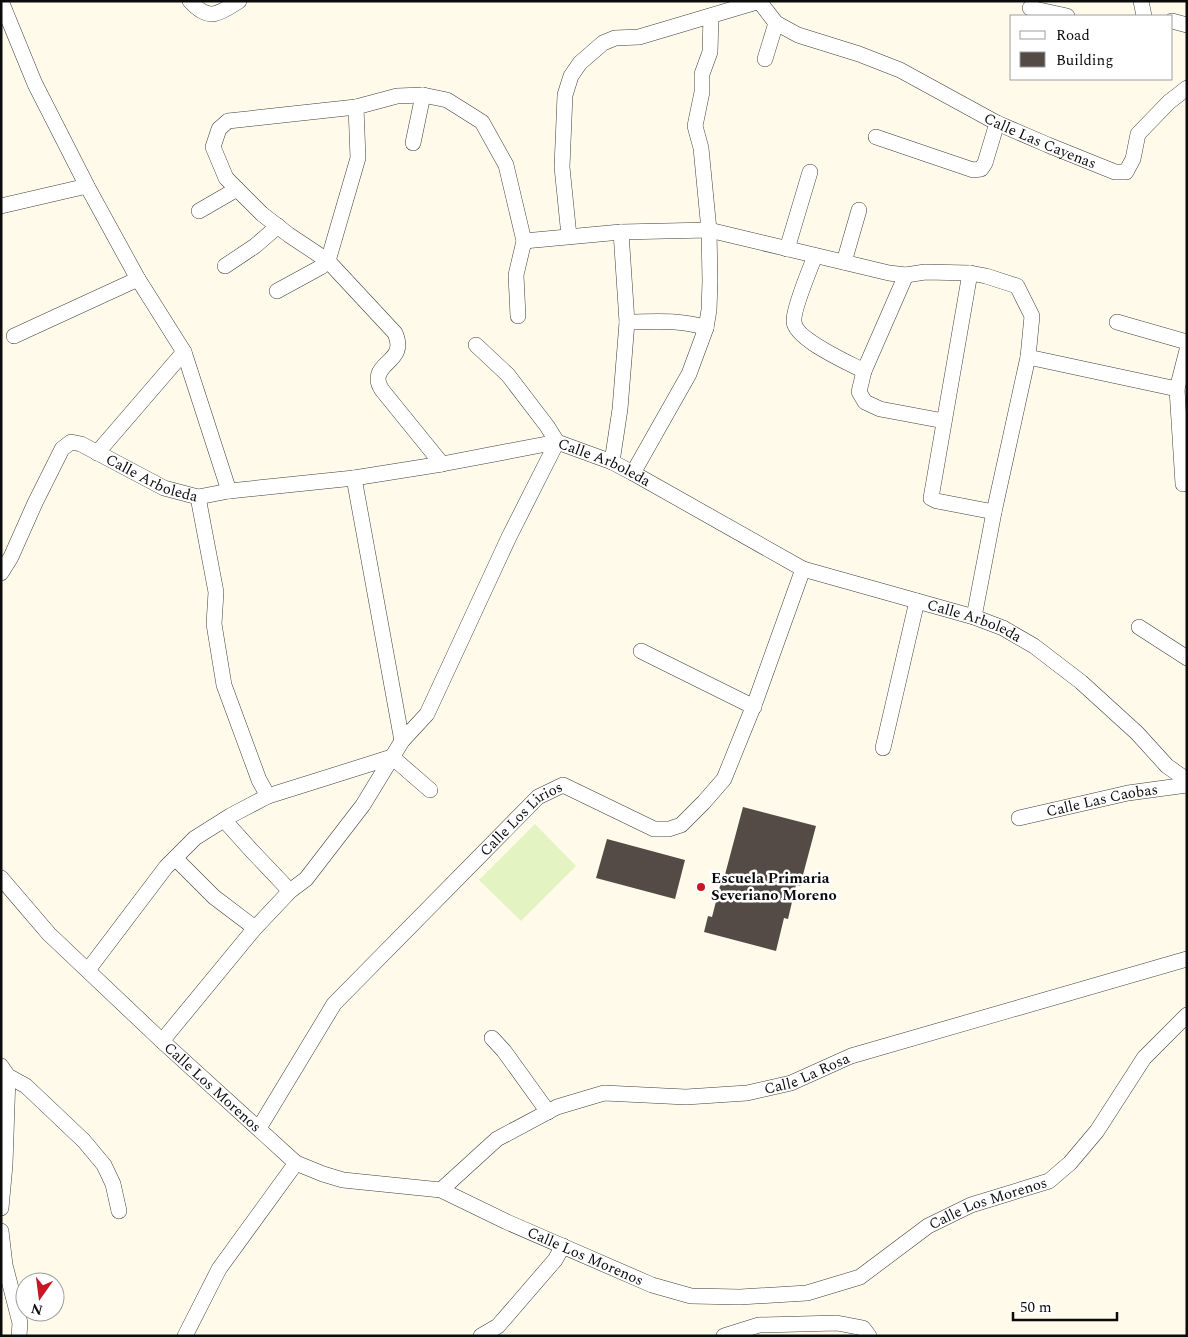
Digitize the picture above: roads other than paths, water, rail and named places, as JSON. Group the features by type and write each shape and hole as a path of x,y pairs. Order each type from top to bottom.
{"street":[{"path":"1,1 35,84 87,186 138,279 184,352 229,491"},
{"path":"190,1 204,14 218,14 239,1"},
{"path":"569,236 562,167 565,95 571,76 580,62 615,38 639,37 760,1 776,22 765,59"},
{"path":"1141,1 1144,15"},
{"path":"1030,8 1062,15"},
{"path":"633,473 689,374 706,328 710,300 709,230 702,148 695,126 702,92 702,74 710,52 710,16"},
{"name":"Calle Las Cayenas","path":"776,22 798,35 859,54 900,70 997,123 1115,172 1126,172 1133,159 1138,134 1169,102 1187,88"},
{"path":"413,143 423,95"},
{"path":"442,464 382,390 377,381 379,373 396,352 399,342 395,333 328,261 262,214 226,178 212,147 219,129 228,121 356,107 397,96 423,95 447,100 482,122 506,165 524,241 516,275 518,316"},
{"path":"277,291 321,267 328,261 358,158 356,107"},
{"path":"876,137 973,170 981,170 985,163 997,123"},
{"path":"788,249 810,172"},
{"path":"1,206 87,186"},
{"path":"199,211 237,189"},
{"path":"844,262 859,210"},
{"path":"226,266 255,246 278,226"},
{"path":"524,241 621,232 709,230 890,273 906,275 925,272 970,273 1018,286 1032,316 1028,356 994,512 974,616"},
{"path":"612,462 620,409 626,322 621,232"},
{"path":"815,256 797,306 794,322 797,331 810,342 864,371"},
{"path":"970,273 931,498 937,501 994,512"},
{"path":"906,275 864,371 858,392 865,402 880,409 944,421"},
{"path":"14,336 138,279"},
{"path":"626,322 692,323 706,328"},
{"path":"1117,322 1187,342"},
{"path":"162,1041 255,928 290,891 306,879 362,805 402,741 427,714 509,537 557,442 508,375 476,345"},
{"path":"1183,484 1177,390 1187,350"},
{"path":"98,453 184,352"},
{"path":"1028,356 1177,390"},
{"name":"Calle Arboleda","path":"1,573 11,557 62,449 71,442 81,444 164,488 198,497 229,491 354,478 442,464 557,442 612,462 803,569 974,616 1003,628 1034,646 1081,682 1137,733 1167,766 1187,780"},
{"path":"354,478 402,741"},
{"path":"198,497 216,592 214,624 224,684 259,780 268,796"},
{"name":"Calle Los Lirios","path":"259,1128 334,1004 538,797 563,785 654,828 669,829 681,824 704,802 724,779 754,707 803,569"},
{"path":"883,748 917,600"},
{"path":"1139,627 1187,658"},
{"path":"641,651 754,707"},
{"path":"88,970 166,867 195,838 268,796 392,757"},
{"path":"392,757 430,790"},
{"name":"Calle Las Caobas","path":"1018,818 1128,793 1187,784"},
{"path":"224,820 290,891"},
{"path":"175,858 214,897 255,928"},
{"name":"Calle Los Morenos","path":"1,878 49,934 162,1041 296,1163 343,1180 441,1190 507,1222 652,1285 691,1296 740,1297 807,1293 860,1277 928,1226 971,1205 1049,1181 1070,1163 1097,1131 1144,1058 1187,1015"},
{"name":"Calle La Rosa","path":"441,1190 497,1139 557,1107 604,1093 686,1098 747,1093 791,1083 851,1056 1187,960"},
{"path":"492,1038 504,1051 548,1112"},
{"path":"1,1208 5,1165 5,1071"},
{"path":"5,1071 26,1086 84,1142 104,1165 113,1184 119,1211"},
{"path":"185,1336 219,1269 296,1163"},
{"path":"1,1231 5,1265 20,1323 19,1336"},
{"path":"487,1334 498,1326 555,1260 564,1246"},
{"path":"724,1336 759,1325 837,1323 863,1328 869,1336"}],"place":[{"name":"Escuela Primaria Severiano Moreno","path":"701,887"}]}
